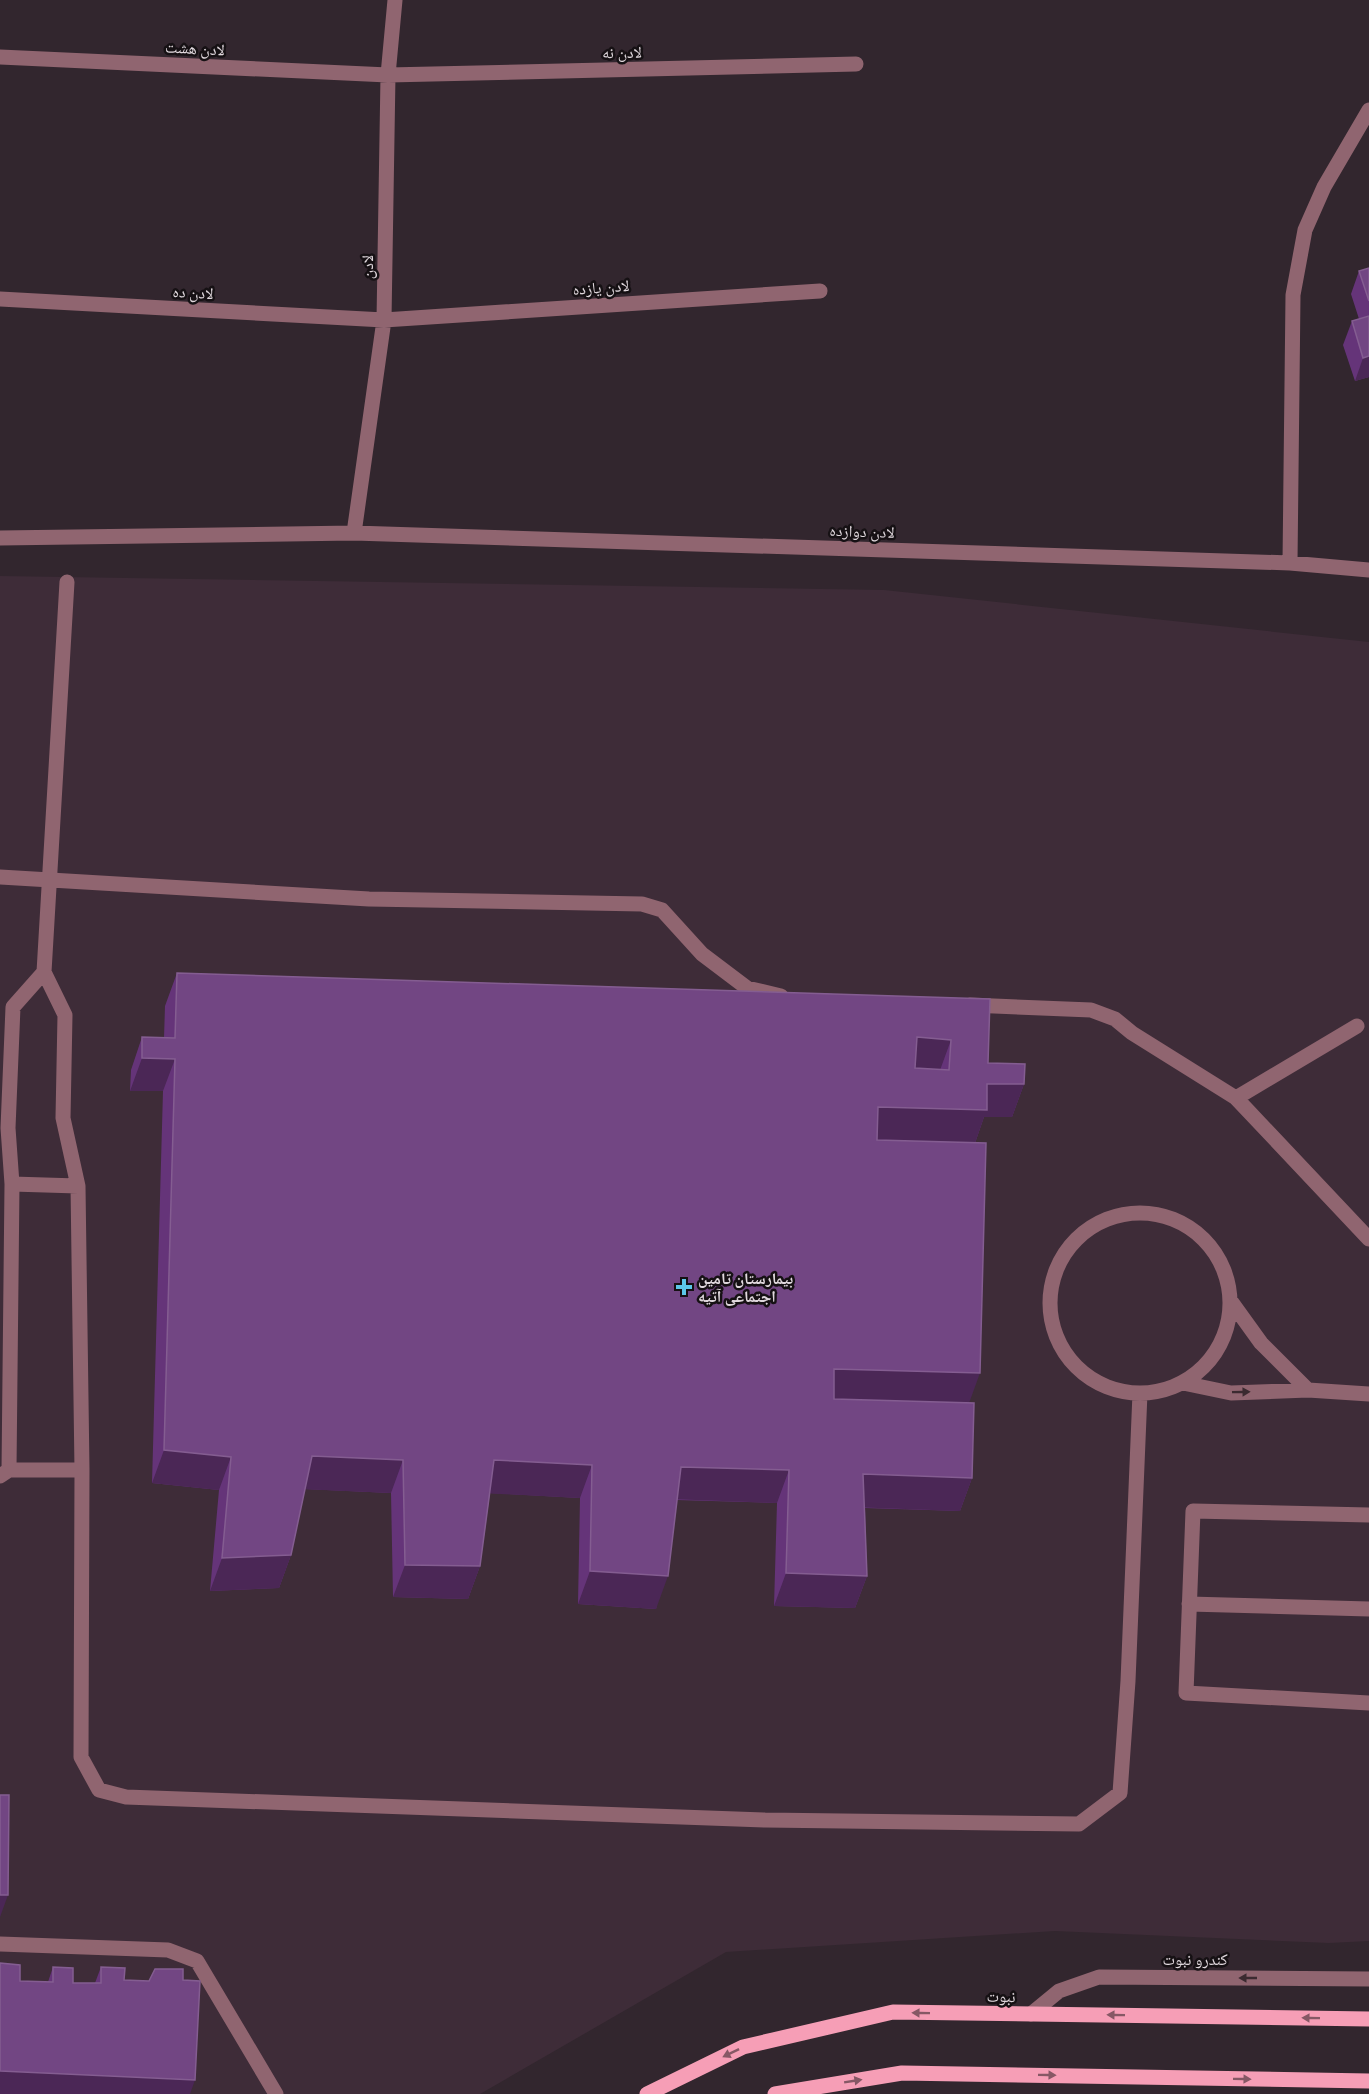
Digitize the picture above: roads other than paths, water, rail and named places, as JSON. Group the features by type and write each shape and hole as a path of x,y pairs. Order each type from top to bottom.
{"main road":[{"name":"نبوت","path":"647,2094 743,2047 894,2012 1369,2019"},
{"path":"775,2094 902,2073 1369,2081"}],"street":[{"name":"لادن","path":"354,533 384,320 388,75 395,0"},
{"name":"لادن هشت","path":"0,57 388,75"},
{"name":"لادن نه","path":"388,75 856,64"},
{"path":"1290,563 1293,296 1305,230 1324,187 1369,110"},
{"name":"لادن یازده","path":"384,320 820,291"},
{"name":"لادن ده","path":"0,299 384,320"},
{"name":"لادن دوازده","path":"0,538 354,533 1290,563 1369,570"},
{"path":"67,582 44,972 65,1015 63,1118 78,1186 82,1470 81,1757 99,1790 126,1797 765,1820 1079,1824 1120,1794 1128,1681 1140,1393"},
{"path":"0,877 369,899 642,904 662,910 702,954 747,988 798,998"},
{"path":"44,972 13,1007 8,1128 12,1184 4,1473 82,1470"},
{"path":"951,1004 1091,1010 1115,1019 1132,1034 1236,1098 1369,1239"},
{"path":"1236,1098 1357,1026"},
{"path":"12,1184 78,1186"},
{"path":"1144,1213 1177,1221 1204,1240 1223,1268 1230,1300 1226,1333 1209,1362 1183,1383 1151,1393 1118,1392 1088,1378 1064,1354 1051,1323 1050,1290 1060,1258 1082,1233 1111,1217 1144,1213"},
{"path":"1230,1300 1260,1343 1308,1390"},
{"path":"1183,1383 1231,1393 1308,1390 1369,1394"},
{"path":"1369,1515 1193,1511 1186,1693 1369,1703"},
{"path":"1190,1604 1369,1609"},
{"path":"0,1944 168,1950 196,1961 276,2094"},
{"name":"کندرو نبوت","path":"1031,2014 1059,1991 1099,1977 1369,1979"}],"place":[{"name":"بیمارستان تامین اجتماعی آتیه","path":"684,1287"}]}
